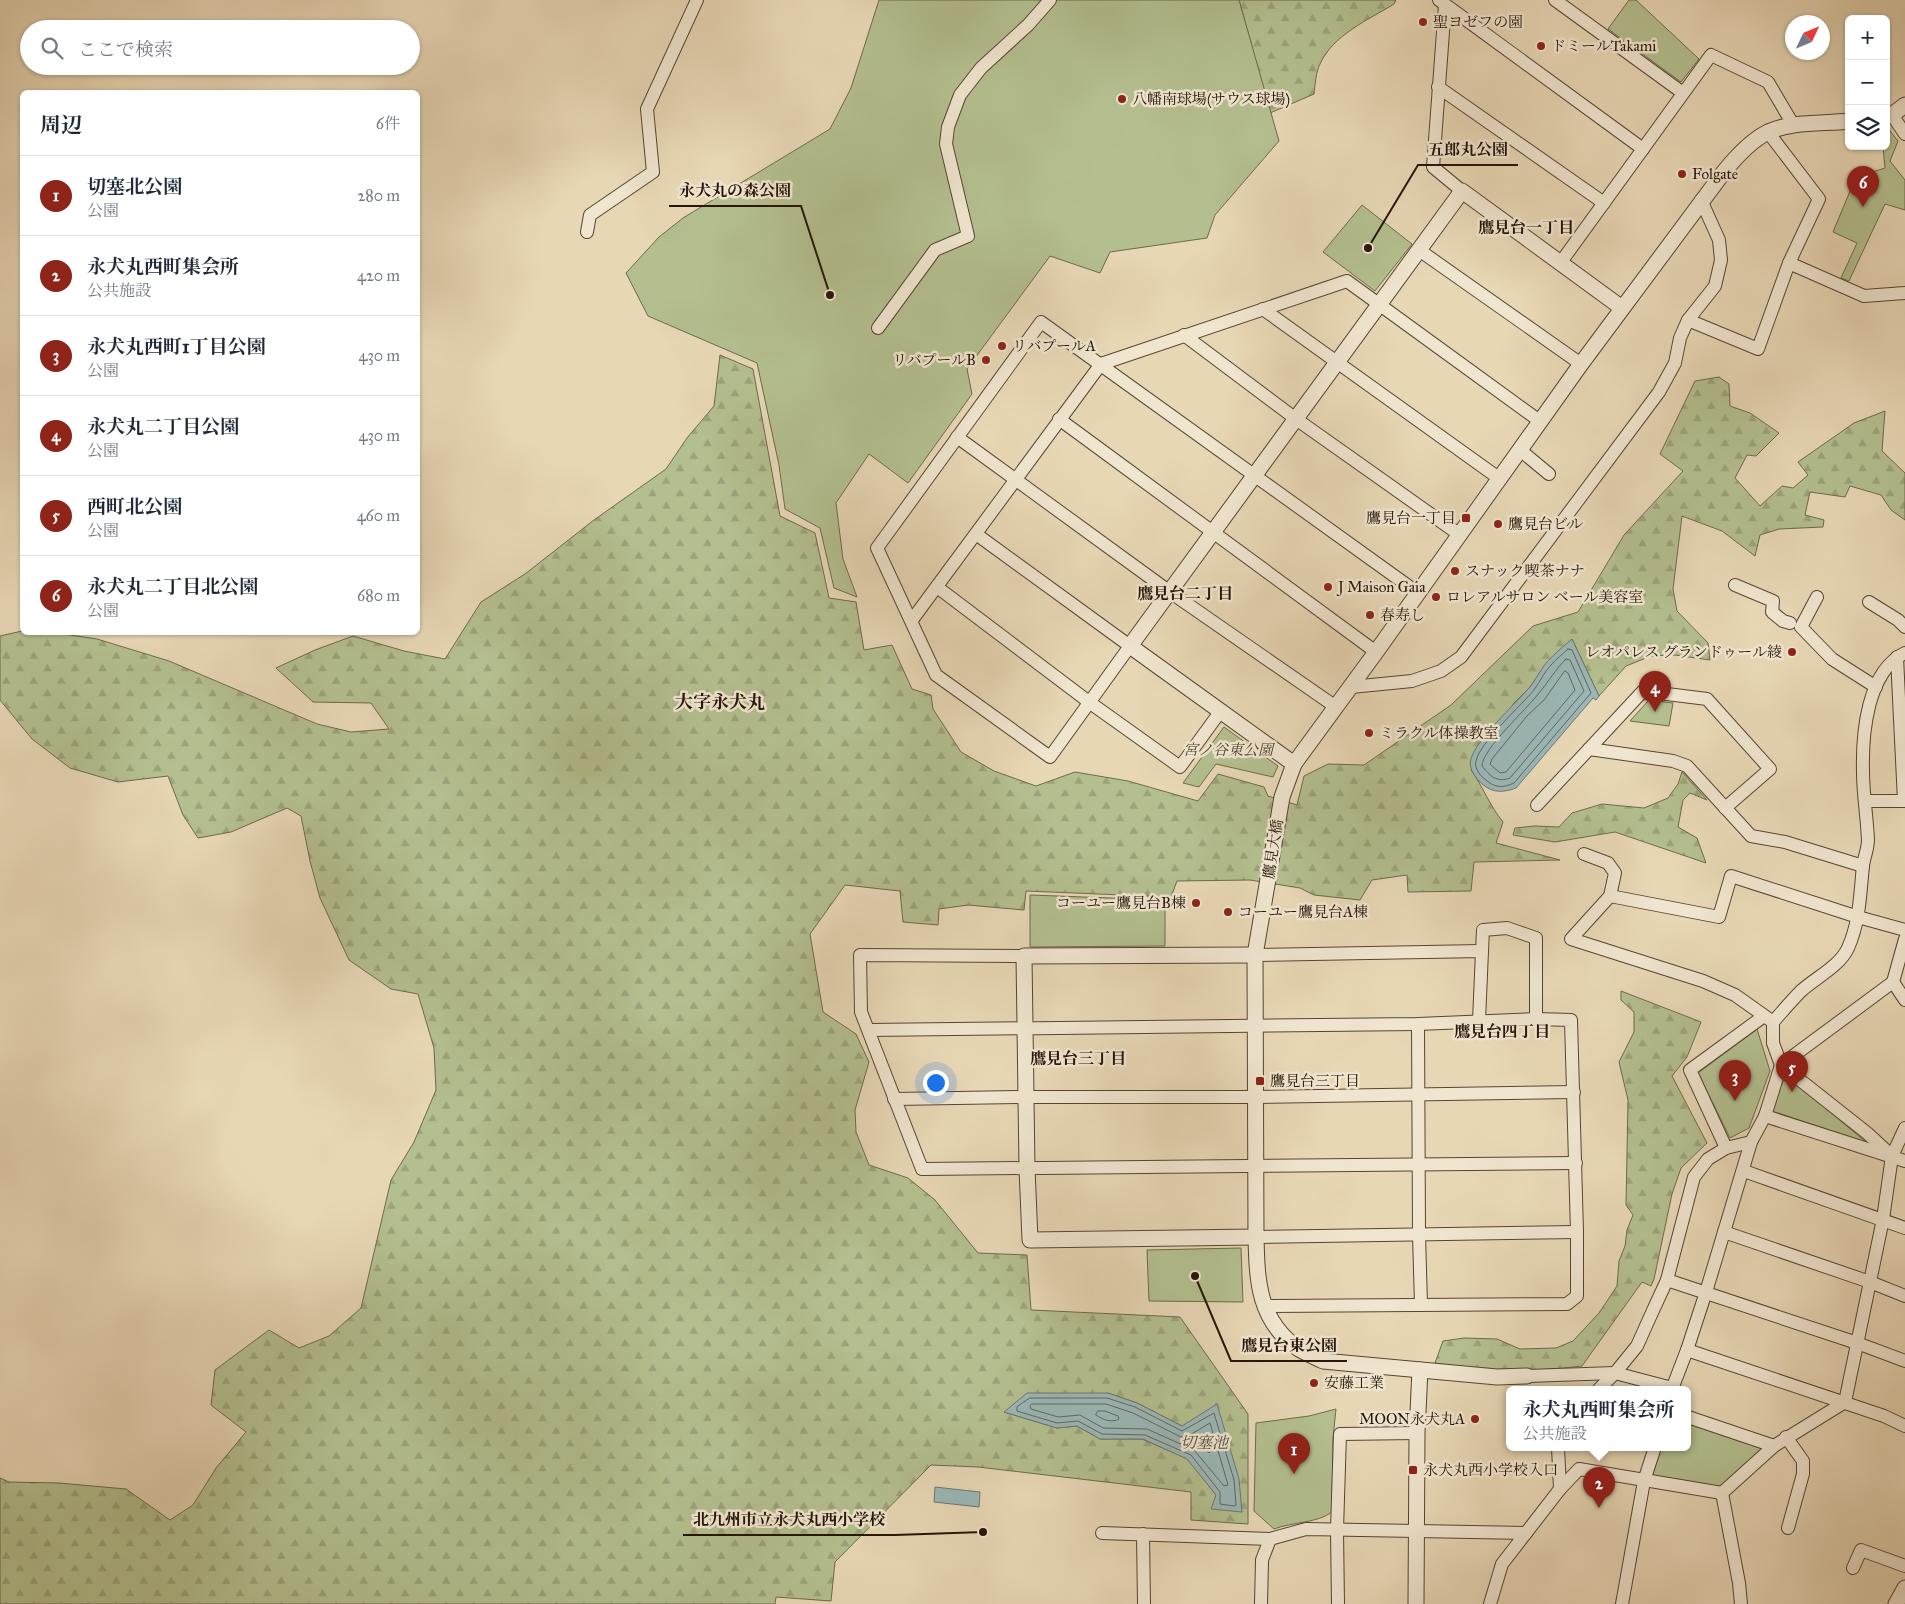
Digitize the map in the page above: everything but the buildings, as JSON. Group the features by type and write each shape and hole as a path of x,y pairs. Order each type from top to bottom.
{"street":[{"path":"587,232 590,215 653,172 648,109 697,0"},
{"path":"878,328 936,250 968,236 946,144 948,127 960,95 981,68 1028,25 1050,0"},
{"path":"1555,0 1684,93"},
{"path":"1442,2 1643,149"},
{"path":"1442,2 1433,167 1462,191 1622,308"},
{"path":"1561,262 1711,55 1768,82 1794,126"},
{"path":"1438,86 1604,203"},
{"path":"1890,114 1905,105"},
{"path":"1890,116 1905,134"},
{"path":"1688,320 1758,349 1789,263 1819,200 1768,132 1794,126 1845,121"},
{"name":"鷹見大橋","path":"1527,1376 1497,1376 1323,1361 1298,1348 1280,1332 1264,1306 1257,1279 1254,1097 1255,956 1282,798 1294,764 1581,364 1701,200 1741,152 1768,132"},
{"path":"1418,593 1254,476 1101,364 1041,322 878,548 936,675 1050,757 1130,646 1170,592 1254,476 1462,191"},
{"path":"1351,687 1412,680 1441,671 1461,657 1659,392 1675,363 1680,338 1688,320 1715,286 1721,260 1719,240 1701,200"},
{"path":"1419,250 1581,364"},
{"path":"1789,263 1864,296 1905,293"},
{"path":"912,620 1101,364 1347,280 1540,422"},
{"path":"1262,309 1500,479"},
{"path":"1184,335 1296,419 1460,535"},
{"path":"1059,419 1376,652"},
{"path":"957,437 1170,592 1336,707"},
{"path":"1520,450 1550,474"},
{"path":"976,534 1294,764"},
{"path":"1735,585 1773,600 1772,612 1783,621 1790,623"},
{"path":"937,587 1180,767 1220,712"},
{"path":"1817,597 1802,627 1832,659 1876,687"},
{"path":"1869,602 1898,620 1905,627"},
{"path":"1726,1148 1690,1070 1768,1019 1836,962 1847,949 1858,918 1863,866 1868,842 1863,742 1870,699 1883,672 1901,655"},
{"path":"1865,801 1905,801 1901,655"},
{"path":"1537,804 1643,691 1707,699 1770,769 1725,808"},
{"path":"1589,749 1673,761 1687,766 1751,836 1784,842 1863,866"},
{"path":"1584,854 1608,863 1615,873 1610,896 1572,939 1703,980 1735,995 1768,1019 1780,1065 1765,1116 1751,1142 1744,1171 1706,1292 1673,1386"},
{"path":"1610,896 1719,918 1731,876 1858,918 1905,930"},
{"path":"1479,1022 1483,930 1508,928 1536,938 1536,1019"},
{"path":"1780,1065 1893,982 1905,939"},
{"path":"1482,951 1255,956 860,955 861,1012 922,1169 1576,1163"},
{"path":"1024,956 1026,1168 1030,1240 1577,1232"},
{"path":"1893,982 1905,1000"},
{"path":"869,1030 1418,1024 1536,1019 1571,1020 1576,1163 1577,1296 1568,1304 1264,1306"},
{"path":"1418,1024 1421,1305"},
{"path":"1780,1065 1867,1133 1892,1156"},
{"path":"894,1099 1254,1097 1574,1092"},
{"path":"1765,1116 1905,1161"},
{"path":"1722,1493 1786,1437 1845,1402 1883,1219 1892,1156 1905,1128"},
{"path":"1602,1386 1637,1346 1667,1280 1694,1177 1708,1159 1726,1148 1751,1142"},
{"path":"1744,1171 1905,1228"},
{"path":"1724,1232 1870,1282 1905,1296"},
{"path":"1667,1280 1857,1343 1905,1361"},
{"path":"1687,1350 1845,1402 1905,1426"},
{"path":"1416,1604 1417,1433 1420,1370"},
{"path":"1527,1376 1615,1373 1661,1386"},
{"path":"1691,1418 1774,1446"},
{"path":"1338,1604 1337,1530 1340,1434 1417,1433"},
{"path":"1786,1437 1802,1460 1803,1474 1788,1528"},
{"path":"1558,1451 1560,1489"},
{"path":"1622,1604 1644,1481 1654,1451"},
{"path":"1490,1604 1502,1564 1560,1489 1579,1469 1722,1493"},
{"path":"1722,1493 1739,1583 1740,1604"},
{"path":"1102,1533 1270,1539 1306,1529 1526,1533"},
{"path":"1143,1534 1144,1604"},
{"path":"1261,1604 1262,1560 1270,1539"},
{"path":"1853,1568 1861,1550 1905,1566"},
{"path":"1896,1604 1905,1588"}],"green space":[{"path":"879,0 1239,0 1279,141 1215,215 1207,238 1110,252 1100,273 1050,256 967,369 972,394 908,483 869,454 836,503 843,559 857,597 834,588 820,528 785,509 779,465 757,363 648,316 626,273 659,237 683,218 830,129 851,88"},
{"path":"1239,0 1396,0 1394,4 1342,36 1333,45 1319,67 1314,94 1270,113"},
{"path":"1629,0 1636,0 1699,59 1681,82 1608,29"},
{"path":"1890,131 1898,141 1890,161 1905,180 1905,210 1885,204 1849,281 1841,278 1857,243 1833,232 1853,184 1863,175 1885,168 1883,150 1890,150"},
{"path":"1362,205 1412,244 1375,291 1323,252"},
{"path":"720,355 753,369 780,516 815,533 829,598 856,602 864,650 892,645 912,689 931,695 933,709 961,752 994,771 1036,786 1075,772 1128,781 1198,801 1218,774 1264,787 1268,796 1297,805 1304,776 1328,764 1364,765 1451,705 1533,626 1578,612 1624,535 1683,471 1660,454 1695,381 1719,377 1729,384 1730,406 1750,413 1779,433 1756,456 1747,455 1735,478 1760,506 1782,486 1793,488 1808,475 1798,462 1854,423 1885,411 1882,451 1905,473 1905,520 1891,510 1881,495 1850,486 1845,497 1810,492 1805,515 1824,520 1823,527 1779,529 1760,535 1755,556 1722,531 1682,516 1673,589 1677,611 1708,643 1710,660 1675,655 1651,656 1626,666 1599,696 1572,639 1546,664 1530,687 1514,703 1471,770 1503,822 1496,843 1560,860 1474,862 1471,891 1408,892 1407,875 1372,880 1360,900 1314,895 1300,888 1250,880 1177,881 1171,897 1026,891 1024,910 968,905 939,909 938,925 903,922 900,891 845,885 810,934 823,1012 856,1034 869,1062 855,1110 856,1132 869,1165 908,1178 935,1200 978,1253 1027,1255 1031,1310 1180,1317 1248,1414 1248,1524 1191,1520 1191,1492 978,1467 931,1465 835,1562 831,1601 776,1597 775,1604 0,1604 0,1478 9,1482 59,1483 126,1489 170,1520 193,1505 216,1468 246,1432 211,1405 215,1370 269,1330 299,1348 329,1336 361,1308 391,1180 414,1142 436,1090 434,1048 418,994 391,989 349,960 320,898 301,816 287,808 231,832 198,838 183,815 168,776 118,782 70,768 32,739 0,700 0,636 20,631 20,635 70,635 97,639 169,661 317,724 351,732 389,729 371,703 313,702 276,668 315,650 353,636 404,651 445,659 481,602 525,574 594,520 666,469 687,438 714,406","holes":["1108,1393 1137,1403 1182,1426 1242,1512 1216,1495 1188,1459 1142,1439 1100,1439 1077,1426 1057,1428 1004,1412"]},
{"path":"1649,700 1673,703 1669,726 1630,721"},
{"name":"宮ノ谷東公園","path":"1224,727 1278,766 1273,777 1216,764 1199,787 1183,783"},
{"path":"1682,772 1707,800 1690,793 1683,800 1678,827 1697,838 1706,863 1615,832 1555,842 1513,835 1515,828 1535,826 1559,827 1572,813 1602,804 1644,808 1668,798 1678,784"},
{"path":"1030,895 1165,900 1165,946 1030,947"},
{"path":"1621,991 1701,1022 1687,1057 1672,1076 1707,1143 1681,1168 1672,1194 1651,1286 1642,1282 1582,1366 1509,1370 1435,1363 1443,1341 1464,1338 1497,1339 1520,1349 1556,1348 1573,1341 1599,1313 1617,1286 1619,1261 1633,1215 1626,1205 1628,1100 1619,1062 1634,1032 1634,1012 1621,1000"},
{"path":"1757,1029 1770,1071 1749,1128 1730,1138 1698,1073"},
{"path":"1784,1073 1867,1143 1772,1111"},
{"path":"1241,1248 1243,1302 1149,1301 1147,1250"},
{"path":"1336,1409 1333,1438 1332,1512 1320,1518 1274,1529 1254,1511 1256,1423 1309,1416"},
{"path":"1691,1423 1765,1449 1723,1488 1652,1475 1660,1451 1691,1451"}],"water":[{"path":"1572,639 1599,696 1596,700 1593,698 1516,788 1506,791 1489,789 1479,781 1471,769 1470,762 1474,751 1488,732 1529,688 1547,662"},
{"name":"切塞池","path":"1027,1393 1108,1393 1137,1403 1182,1426 1217,1404 1239,1479 1242,1512 1211,1509 1216,1495 1187,1459 1143,1439 1100,1439 1077,1426 1057,1428 1004,1412"},
{"path":"935,1487 980,1492 979,1507 934,1502"}],"place":[{"name":"聖ヨゼフの園","path":"1423,22"},
{"name":"ドミールTakami","path":"1541,46"},
{"name":"八幡南球場(サウス球場)","path":"1122,99"},
{"name":"Folgate","path":"1682,174"},
{"name":"永犬丸二丁目北公園","path":"1863,207"},
{"name":"五郎丸公園","path":"1368,248"},
{"name":"永犬丸の森公園","path":"830,295"},
{"name":"リバプールA","path":"1002,346"},
{"name":"リバプールB","path":"986,360"},
{"name":"鷹見台一丁目","path":"1466,518"},
{"name":"鷹見台ビル","path":"1498,524"},
{"name":"スナック喫茶ナナ","path":"1455,571"},
{"name":"J Maison Gaia","path":"1328,587"},
{"name":"ロレアルサロン ベール美容室","path":"1436,597"},
{"name":"春寿し","path":"1370,615"},
{"name":"レオパレス グランドゥール綾","path":"1792,652"},
{"name":"永犬丸二丁目公園","path":"1655,712"},
{"name":"ミラクル体操教室","path":"1369,733"},
{"name":"コーユー鷹見台B棟","path":"1196,903"},
{"name":"コーユー鷹見台A棟","path":"1228,912"},
{"name":"鷹見台三丁目","path":"1260,1081"},
{"name":"西町北公園","path":"1792,1092"},
{"name":"永犬丸西町1丁目公園","path":"1735,1101"},
{"name":"鷹見台東公園","path":"1195,1276"},
{"name":"安藤工業","path":"1314,1383"},
{"name":"MOON永犬丸A","path":"1475,1419"},
{"name":"永犬丸西小学校入口","path":"1413,1470"},
{"name":"切塞北公園","path":"1294,1474"},
{"name":"永犬丸西町集会所","path":"1599,1508"},
{"name":"北九州市立永犬丸西小学校","path":"983,1532"}],"district":[{"name":"鷹見台一丁目","path":"1526,227"},
{"name":"鷹見台二丁目","path":"1185,593"},
{"name":"大字永犬丸","path":"720,702"},
{"name":"鷹見台四丁目","path":"1502,1031"},
{"name":"鷹見台三丁目","path":"1078,1058"}]}
